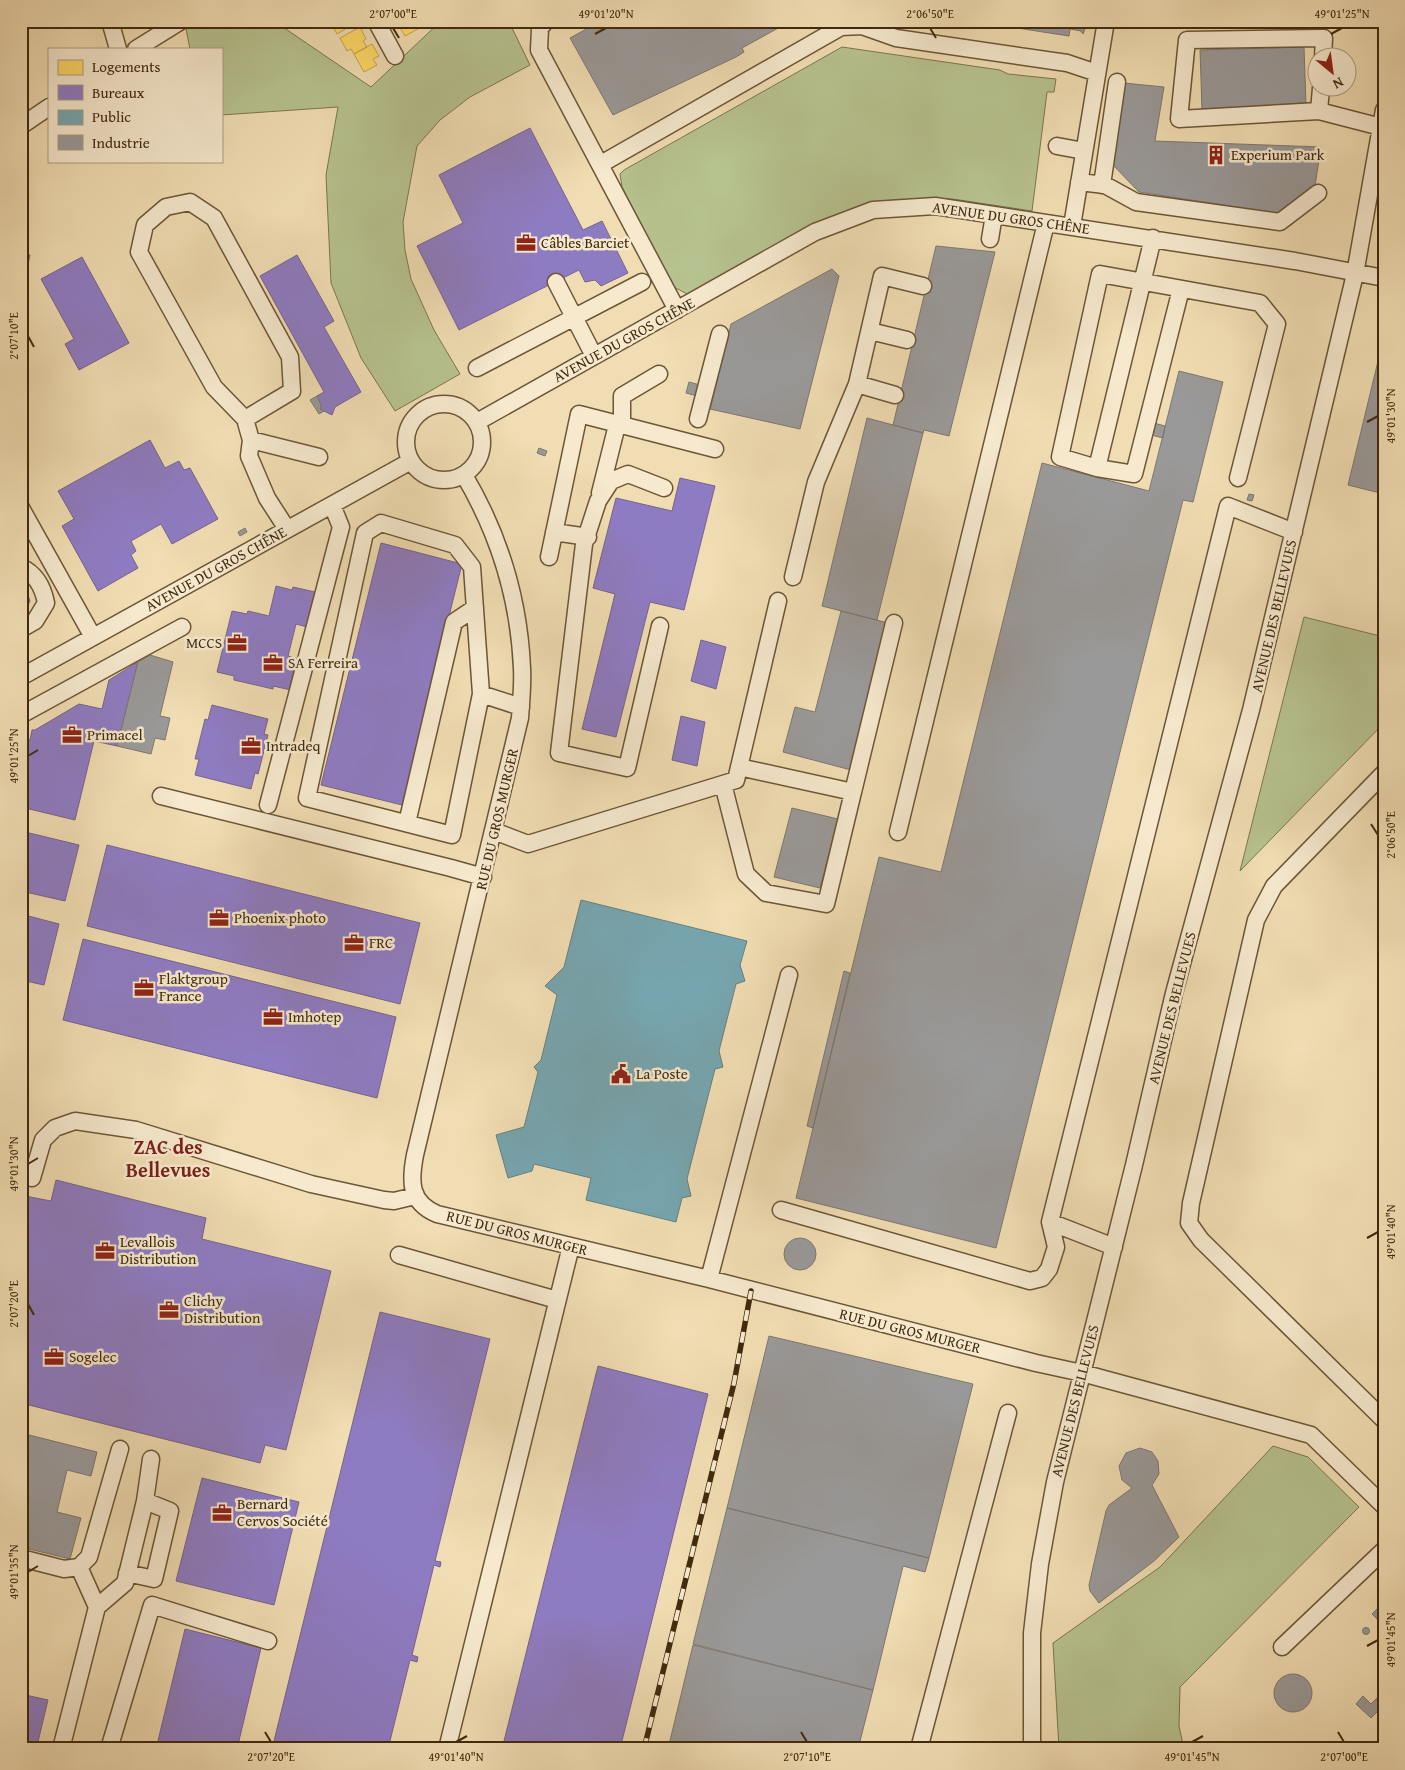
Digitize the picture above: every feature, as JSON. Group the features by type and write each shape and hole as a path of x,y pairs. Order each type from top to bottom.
{"street":[{"path":"110,21 118,48"},
{"path":"138,48 181,21"},
{"path":"376,21 395,56"},
{"path":"546,21 540,28 539,50 677,310"},
{"path":"1072,226 1106,21"},
{"path":"600,164 841,27 862,24 896,38 1067,63 1097,73"},
{"path":"1324,48 1324,38 1187,40 1180,119 1319,111 1381,127"},
{"path":"1102,185 1117,82"},
{"path":"1319,111 1320,98"},
{"path":"21,126 48,109"},
{"name":"AVENUE DES BELLEVUES","path":"1032,1749 1032,1633 1040,1564 1056,1482 1174,993 1251,710 1294,532 1355,274 1384,110"},
{"path":"1057,146 1084,151"},
{"path":"1079,182 1102,185 1136,202 1280,222 1318,193"},
{"path":"245,419 292,391 290,357 214,218 190,202 166,206 145,224 139,252 214,387 245,419 252,440 249,456 268,498 287,529"},
{"name":"AVENUE DU GROS CHÊNE","path":"477,422 815,232 873,210 935,206 1153,238 1295,261 1355,274 1384,278"},
{"path":"990,239 994,215"},
{"path":"898,832 1046,222"},
{"path":"1097,468 1153,238"},
{"path":"1182,289 1134,474 1097,468 1060,457 1100,274 1260,303 1277,324 1238,478"},
{"path":"793,577 816,482 857,384 882,276 923,286"},
{"path":"556,282 594,356"},
{"path":"477,368 642,282"},
{"path":"870,330 908,340"},
{"path":"698,420 720,334"},
{"path":"659,374 622,396 620,425 588,537 584,544 559,753 627,768 660,626"},
{"path":"857,384 896,396"},
{"path":"445,404 454,406 469,414 477,422 482,436 480,454 471,469 464,475 450,480 435,479 421,473 411,461 406,444 407,436 414,419 428,408 445,404"},
{"path":"549,557 579,414 715,449"},
{"path":"252,440 319,457"},
{"name":"AVENUE DU GROS CHÊNE","path":"21,677 411,461"},
{"path":"598,501 611,481 628,474 664,488"},
{"name":"RUE DU GROS MURGER","path":"464,475 491,527 508,577 515,608 522,668 521,707 494,831 415,1156 412,1176 415,1196 426,1209 436,1214 709,1279 1036,1363 1082,1373 1311,1435 1384,1506"},
{"path":"268,805 341,527 332,505"},
{"path":"781,1210 1030,1281 1042,1278 1049,1269 1056,1247 1050,1222 1228,506 1294,532"},
{"path":"21,508 93,637"},
{"path":"381,523 455,545 472,567 475,608 481,694 452,835 307,798 365,532 381,523"},
{"path":"554,532 588,537"},
{"path":"21,567 32,572 43,590 46,603 35,621 21,629"},
{"path":"494,831 528,844 736,780 778,601"},
{"path":"407,824 454,622 475,608"},
{"path":"723,784 746,874 766,893 826,904 894,623"},
{"path":"21,716 182,628"},
{"path":"481,694 521,707"},
{"path":"739,767 853,792"},
{"path":"1384,773 1274,886 1256,920 1191,1203 1190,1223 1201,1240 1384,1420"},
{"path":"162,796 483,877"},
{"path":"709,1279 789,975"},
{"path":"32,1178 43,1140 55,1128 75,1121 136,1130 311,1184 384,1200 394,1201 415,1196"},
{"path":"1050,1222 1114,1247"},
{"path":"447,1749 571,1246"},
{"path":"399,1255 558,1300"},
{"path":"919,1749 1008,1413"},
{"path":"21,1558 64,1569 79,1568 90,1557 120,1448"},
{"path":"61,1749 97,1607 125,1583 145,1501 151,1459"},
{"path":"127,1573 154,1580 170,1511 145,1501"},
{"path":"1282,1647 1384,1550"},
{"path":"79,1568 97,1607"},
{"path":"109,1749 152,1605 268,1641"}],"green space":[{"path":"202,21 274,21 371,87 441,21 513,21 511,26 530,65 470,97 440,120 417,146 403,222 405,250 411,279 434,330 460,374 395,411 361,358 331,283 326,175 338,107 222,115 222,48 190,48 186,29"},
{"path":"842,47 1000,70 1008,74 1056,79 1054,92 1047,92 1032,211 953,199 928,198 882,203 691,293 687,294 672,286 622,187 620,174"},
{"path":"1304,617 1384,637 1384,723 1240,871"},
{"path":"1273,1446 1308,1457 1359,1507 1180,1687 1179,1726 1184,1749 1059,1749 1053,1643 1160,1567"}],"building: Logements":[{"path":"330,21 356,21 357,22 337,34"},
{"path":"401,21 423,21 425,25 405,36 398,24"},
{"path":"360,27 366,39 363,41 367,47 354,54 351,49 347,51 340,38"},
{"path":"372,44 379,56 373,59 377,65 364,72 354,54"}],"building: Bureaux":[{"path":"530,128 583,230 602,221 628,273 601,286 595,280 585,282 579,270 459,330 417,246 463,223 439,175"},
{"path":"297,255 334,321 324,327 361,392 335,407 332,415 320,409 321,405 317,396 324,392 260,276"},
{"path":"82,257 129,343 79,370 65,344 74,339 41,279"},
{"path":"150,440 165,468 179,461 184,470 190,468 218,519 172,544 161,524 131,541 136,551 131,555 138,568 98,591 62,526 74,519 58,491"},
{"path":"680,478 715,486 684,610 650,602 616,737 582,729 615,594 593,588 616,498 672,511"},
{"path":"381,543 462,564 402,805 321,785"},
{"path":"276,586 292,590 293,587 315,592 307,627 296,624 288,656 299,659 291,690 273,686 273,689 234,680 234,676 217,672 232,611 247,614 248,611 269,616"},
{"path":"21,587 25,588 30,601 23,615 21,615"},
{"path":"701,640 726,647 716,689 691,681"},
{"path":"138,662 117,746 94,741 75,820 21,807 21,738 30,740 32,730 79,704 102,709 109,680"},
{"path":"212,705 268,719 264,734 268,735 258,774 255,773 251,789 195,775 199,759 195,759 205,719 208,720"},
{"path":"681,716 705,722 697,766 672,760"},
{"path":"21,831 79,845 65,901 21,891"},
{"path":"107,845 420,923 400,1004 87,926"},
{"path":"21,914 59,924 44,985 21,980"},
{"path":"83,939 396,1017 377,1098 63,1020"},
{"path":"56,1180 206,1218 202,1239 331,1271 286,1450 265,1445 260,1463 21,1403 21,1212 25,1196 51,1201"},
{"path":"380,1312 490,1339 435,1561 441,1562 440,1567 434,1565 412,1655 418,1657 417,1662 410,1660 388,1749 272,1749"},
{"path":"598,1366 708,1394 620,1749 502,1749"},
{"path":"202,1478 299,1502 274,1605 176,1581"},
{"path":"185,1629 261,1648 237,1749 156,1749"},
{"path":"21,1694 48,1700 37,1746 21,1743"}],"building: Public":[{"path":"581,900 747,941 740,965 745,981 736,984 719,1051 723,1067 715,1069 687,1179 691,1196 682,1198 676,1222 586,1200 591,1178 534,1164 532,1171 508,1178 496,1135 524,1127 538,1072 534,1067 541,1060 557,995 545,986 564,967"}],"building: Industrie":[{"path":"601,21 791,21 742,48 744,52 736,57 613,115 570,38"},
{"path":"972,21 1088,21 1083,34 1081,31 1070,29 1069,36"},
{"path":"1182,21 1219,21 1182,24"},
{"path":"1304,47 1306,106 1202,109 1200,50"},
{"name":"Experium Park","path":"1124,83 1164,87 1155,141 1321,147 1315,186 1277,213 1139,192 1112,164"},
{"path":"936,246 995,252 949,436 924,430 923,433 893,425"},
{"path":"23,254 30,255 28,264 22,262"},
{"path":"832,269 839,276 800,429 710,409 731,324"},
{"path":"1384,351 1384,494 1348,485 1380,353"},
{"path":"1179,371 1223,382 1193,502 1183,500 996,1248 796,1198 879,857 941,872 1042,463 1149,491"},
{"path":"689,382 700,385 697,396 686,393"},
{"path":"317,396 321,405 320,409 324,411 319,414 310,400"},
{"path":"867,418 923,433 877,620 822,606"},
{"path":"1154,423 1165,426 1163,438 1151,435"},
{"path":"539,448 547,451 545,456 537,453"},
{"path":"1249,494 1254,495 1252,501 1247,500"},
{"path":"245,528 247,532 240,536 238,532"},
{"path":"841,611 888,623 851,770 783,752 795,707 815,712"},
{"path":"150,655 173,662 160,716 170,718 165,740 155,738 151,754 117,746 138,662"},
{"path":"792,808 838,819 820,888 774,877"},
{"path":"844,971 850,973 813,1128 807,1126"},
{"path":"800,1238 811,1243 816,1254 811,1265 800,1270 789,1265 784,1254 789,1243"},
{"path":"769,1336 973,1384 929,1558 727,1508"},
{"path":"21,1433 97,1452 91,1476 67,1470 57,1512 81,1518 70,1559 21,1547"},
{"path":"1140,1448 1152,1452 1158,1461 1159,1474 1152,1485 1179,1537 1154,1561 1099,1603 1090,1591 1089,1585 1106,1511 1109,1505 1132,1488 1122,1480 1119,1466 1126,1453"},
{"path":"727,1508 929,1558 925,1572 903,1566 873,1690 693,1644"},
{"path":"1384,1604 1384,1626 1372,1614"},
{"path":"1366,1627 1370,1631 1366,1635 1362,1631"},
{"path":"693,1645 873,1690 858,1749 668,1749"},
{"path":"1293,1674 1306,1680 1312,1693 1306,1706 1293,1712 1280,1706 1274,1693 1280,1680"},
{"path":"1384,1691 1384,1705 1371,1718 1356,1704 1363,1696 1371,1704"}],"railway":[{"path":"644,1749 734,1383 751,1291"}],"place":[{"name":"Experium Park","path":"1216,155"},
{"name":"Câbles Barciet","path":"526,243"},
{"name":"MCCS","path":"237,643"},
{"name":"SA Ferreira","path":"273,663"},
{"name":"Primacel","path":"72,735"},
{"name":"Intradeq","path":"251,746"},
{"name":"Phoenix photo","path":"219,918"},
{"name":"FRC","path":"354,943"},
{"name":"Flaktgroup France","path":"144,988"},
{"name":"Imhotep","path":"273,1017"},
{"name":"La Poste","path":"621,1074"},
{"name":"Levallois Distribution","path":"105,1251"},
{"name":"Clichy Distribution","path":"169,1310"},
{"name":"Sogelec","path":"54,1357"},
{"name":"Bernard Cervos Société","path":"222,1513"}],"district":[{"name":"ZAC des Bellevues","path":"168,1158"}]}
